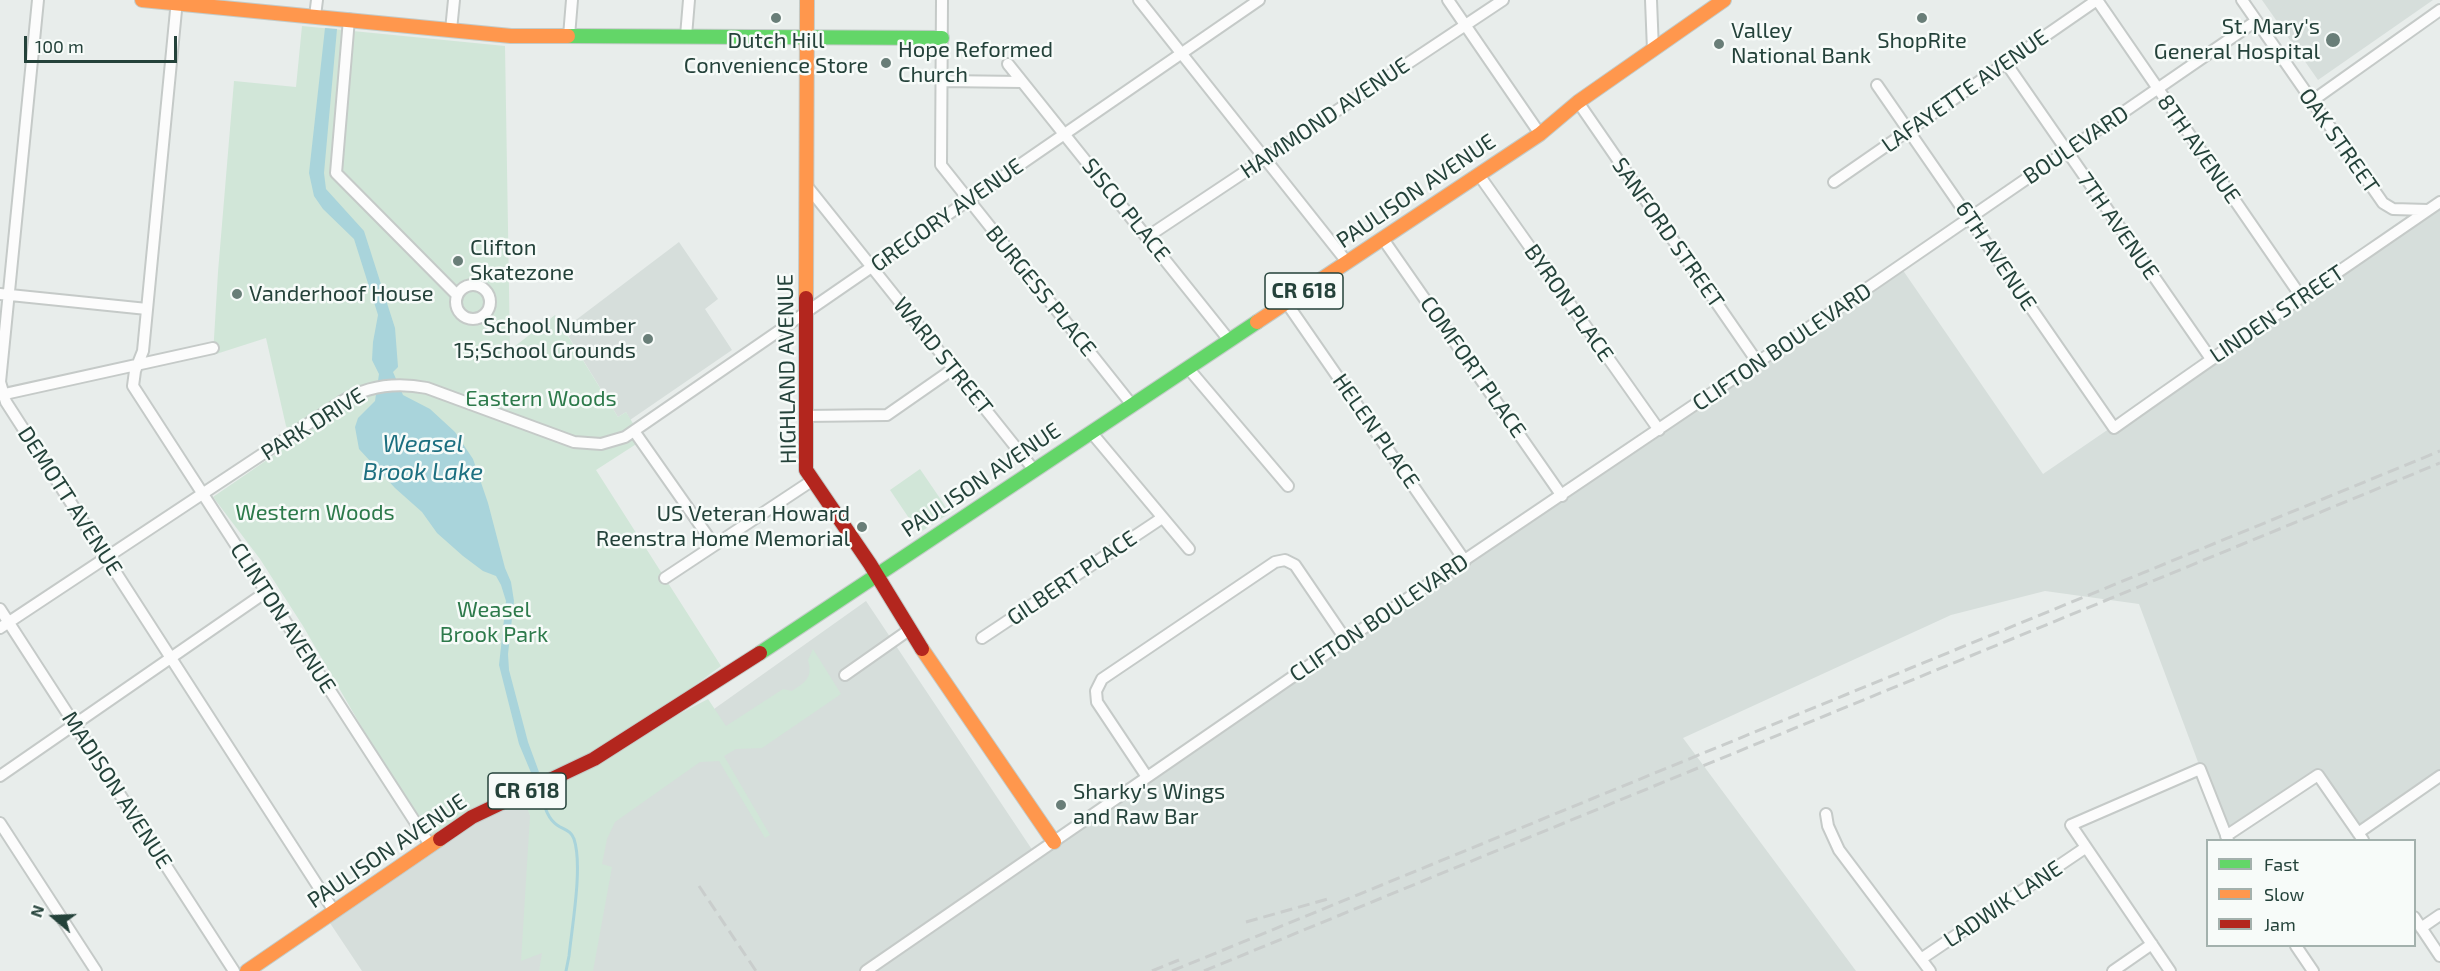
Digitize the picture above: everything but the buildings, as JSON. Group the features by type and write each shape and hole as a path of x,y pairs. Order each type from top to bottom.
{"main road":[{"path":"142,0 511,36 942,38"},
{"name":"HIGHLAND AVENUE","path":"807,0 806,470 878,576 909,630 1054,843"},
{"name":"PAULISON AVENUE","path":"247,971 430,845 492,807 594,759 878,576 924,543 1540,134 1578,102 1725,0"}],"street":[{"name":"DEMOTT AVENUE","path":"38,0 4,295 0,382 2,394 170,659 334,911"},
{"path":"315,16 317,0"},
{"path":"451,30 454,0"},
{"path":"569,36 572,0"},
{"path":"686,36 689,0"},
{"name":"BURGESS PLACE","path":"942,0 941,165 1132,405"},
{"path":"1139,0 1347,262"},
{"name":"GREGORY AVENUE","path":"634,431 1259,0"},
{"path":"1448,0 1540,134"},
{"name":"HAMMOND AVENUE","path":"1147,237 1503,0"},
{"path":"1651,0 1653,50"},
{"name":"LAFAYETTE AVENUE","path":"1834,182 2097,0"},
{"name":"8TH AVENUE","path":"2097,0 2302,298"},
{"name":"OAK STREET","path":"2242,0 2383,203 2393,209 2440,210"},
{"name":"CLINTON AVENUE","path":"177,2 143,351 133,378 133,386 430,845"},
{"path":"2312,101 2440,10"},
{"path":"350,19 336,173 457,295"},
{"name":"BOULEVARD","path":"1896,269 2256,21"},
{"name":"7TH AVENUE","path":"2006,63 2211,359"},
{"name":"SISCO PLACE","path":"1008,64 1229,340"},
{"path":"942,81 1022,82"},
{"name":"6TH AVENUE","path":"1878,85 2114,428"},
{"name":"SANFORD STREET","path":"1578,102 1758,363"},
{"name":"BYRON PLACE","path":"1479,175 1659,430"},
{"name":"WARD STREET","path":"807,186 1034,470"},
{"name":"LINDEN STREET","path":"2114,428 2440,202"},
{"name":"COMFORT PLACE","path":"1383,239 1562,496"},
{"name":"CLIFTON BOULEVARD","path":"866,971 1346,640 1896,269"},
{"path":"4,295 147,309"},
{"name":"HELEN PLACE","path":"1286,303 1465,561"},
{"path":"2,394 213,348"},
{"path":"1188,368 1288,486"},
{"path":"806,416 887,415 953,369"},
{"name":"PARK DRIVE","path":"4,625 341,402 367,388 404,384 441,392 574,442 601,444 620,440 634,431"},
{"path":"634,431 714,545"},
{"path":"1091,432 1188,549"},
{"path":"665,578 813,480"},
{"name":"GILBERT PLACE","path":"982,638 1162,518"},
{"path":"1147,777 1097,702 1096,691 1102,679 1275,562 1285,560 1295,565 1346,640"},
{"path":"0,776 266,592"},
{"name":"MADISON AVENUE","path":"0,609 4,625 75,725 234,971"},
{"path":"845,675 909,630"},
{"path":"2170,971 2071,825 2200,769 2227,838 2318,775 2361,837 2440,776"},
{"path":"1826,814 1828,826 1839,850 1930,971"},
{"path":"0,823 96,971"},
{"name":"LADWIK LANE","path":"1921,959 2085,848"},
{"path":"2421,928 2440,915"},
{"path":"2416,919 2440,956"},
{"path":"2113,971 2152,944"},
{"path":"2297,947 2313,971"}],"shaded area":[{"name":"St. Mary's General Hospital","path":"2262,0 2433,0 2318,80"},
{"path":"2435,206 2440,208 2440,775 2359,830 2320,774 2226,837 2139,604 2045,591 1951,615 1683,738 1856,971 362,971 330,923 477,821 526,801 530,815 594,786 714,709 866,601 1037,857 1900,266 2043,474"},
{"name":"School Number 15;School Grounds","path":"679,242 718,299 705,309 732,350 630,420 626,412 618,417 564,329"}],"green space":[{"name":"Weasel Brook Park","path":"302,26 505,46 510,350 555,315 618,417 626,412 641,441 596,470 721,666 599,756 708,699 726,726 783,689 792,691 801,685 809,675 808,660 813,649 841,694 762,748 736,749 724,756 770,835 765,838 719,761 700,762 615,822 607,839 602,864 612,867 593,971 539,971 542,953 521,961 530,816 522,793 430,845 303,626 260,559 213,497 296,440 286,426 266,338 213,355 234,81 296,87"},
{"path":"920,469 950,513 919,533 890,490"}],"water":[{"name":"Weasel Brook Lake","path":"325,28 337,29 324,173 326,189 364,231 395,328 398,367 393,372 403,395 430,409 455,432 473,459 511,582 514,601 508,654 509,670 528,742 539,772 532,775 519,744 499,665 506,601 501,585 496,576 483,571 437,533 422,512 395,488 359,449 355,427 358,418 375,401 379,374 372,360 378,315 354,239 323,209 314,196 309,173"}],"waterway":[{"path":"542,796 549,816 557,825 571,834 576,851 576,896 566,971"}],"railway":[{"path":"1172,971 2440,451"},
{"path":"1204,971 2440,463"},
{"path":"699,886 756,971"},
{"path":"1246,922 1328,899"},
{"path":"1152,971 1179,960"}],"traffic: fast":[{"path":"568,36 942,38"},
{"path":"760,653 1257,322"}],"traffic: slow":[{"path":"142,0 511,36 568,36"},
{"path":"806,298 807,0"},
{"path":"1257,322 1540,134 1578,102 1724,0"},
{"path":"922,649 1054,842"},
{"path":"247,971 440,839"}],"traffic: jam":[{"path":"806,298 806,470 870,564 922,649"},
{"path":"440,839 472,817 594,759 760,653"}],"place":[{"name":"Dutch Hill Convenience Store","path":"776,18"},
{"name":"ShopRite","path":"1922,18"},
{"name":"St. Mary's General Hospital","path":"2333,40"},
{"name":"Valley National Bank","path":"1719,44"},
{"name":"Hope Reformed Church","path":"886,63"},
{"name":"Clifton Skatezone","path":"458,261"},
{"name":"Vanderhoof House","path":"237,294"},
{"name":"School Number 15;School Grounds","path":"648,339"},
{"name":"US Veteran Howard Reenstra Home Memorial","path":"862,527"},
{"name":"Sharky's Wings and Raw Bar","path":"1061,805"}],"park label":[{"name":"Eastern Woods","path":"541,399"},
{"name":"Western Woods","path":"315,513"}]}
